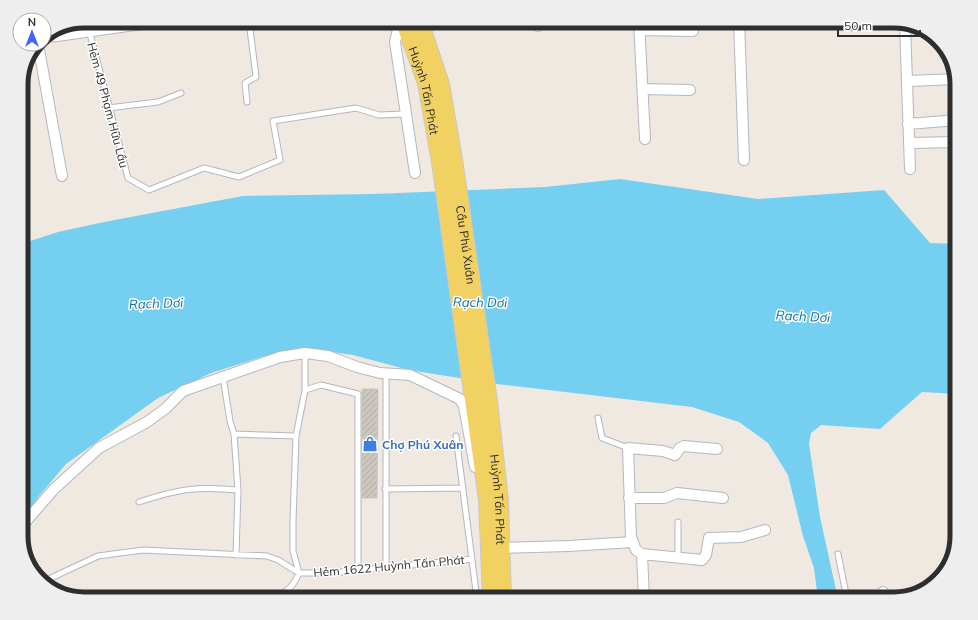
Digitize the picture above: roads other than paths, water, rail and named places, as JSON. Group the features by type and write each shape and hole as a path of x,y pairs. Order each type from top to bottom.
{"main road":[{"path":"63,33 95,28"},
{"name":"Huỳnh Tấn Phát","path":"406,28 426,83 447,160"},
{"name":"Huỳnh Tấn Phát","path":"422,28 441,84 447,160"},
{"name":"Cầu Phú Xuân","path":"447,160 482,402"},
{"name":"Huỳnh Tấn Phát","path":"482,402 487,500 496,547 502,592"},
{"name":"Huỳnh Tấn Phát","path":"492,592 496,547"}],"street":[{"path":"398,28 395,42 415,173"},
{"path":"640,28 645,139"},
{"path":"666,28 693,31"},
{"path":"739,28 744,160"},
{"path":"905,29 910,169"},
{"path":"39,52 62,176"},
{"path":"908,81 950,79"},
{"path":"642,89 690,90"},
{"path":"908,124 950,121"},
{"path":"909,143 950,142"},
{"path":"28,519 54,488 99,448 147,422 165,409 183,391 280,357 305,353 328,356 357,368 410,375 460,398 463,402 475,470 483,544 496,547 570,546 633,542"},
{"path":"717,449 684,446 680,448 675,455 663,451 628,448 629,498 633,542 636,550 642,554 702,560 706,555 709,538 741,537 765,530"},
{"path":"629,498 664,498 677,493 723,498"},
{"path":"642,554 644,592"}],"lane":[{"path":"247,102 245,83 256,77 250,28"},
{"name":"Hẻm 49 Phạm Hữu Lầu","path":"88,29 128,178 149,190 204,168 239,177 280,160 273,121 356,108 379,115 405,114"},
{"path":"108,108 158,102 181,93"},
{"path":"286,592 291,589 300,573 293,551 293,527 296,436 305,390 305,353"},
{"path":"386,373 386,568"},
{"path":"223,377 230,421 234,434 238,490 236,555"},
{"path":"305,390 321,385 358,394 358,570"},
{"path":"598,418 602,438 628,448"},
{"path":"234,434 296,436"},
{"path":"456,436 476,592"},
{"path":"139,502 190,488 209,487 238,490"},
{"path":"385,488 463,488"},
{"path":"678,522 678,558"},
{"name":"Hẻm 1622 Huỳnh Tấn Phát","path":"51,578 98,556 143,550 267,556 278,560 300,573 332,573 472,559"},
{"path":"838,554 846,592"}],"water":[{"name":"Rạch Dơi","path":"620,179 758,199 884,190 930,243 950,244 950,394 922,392 880,429 821,425 811,433 809,444 820,517 836,592 817,592 814,568 803,536 788,475 768,443 739,422 692,407 497,384 409,370 353,355 310,349 268,355 211,373 158,398 66,464 39,496 28,512 28,242 58,232 104,222 243,196 374,194 545,187"}],"place":[{"name":"Chợ Phú Xuân","path":"370,444"}]}
